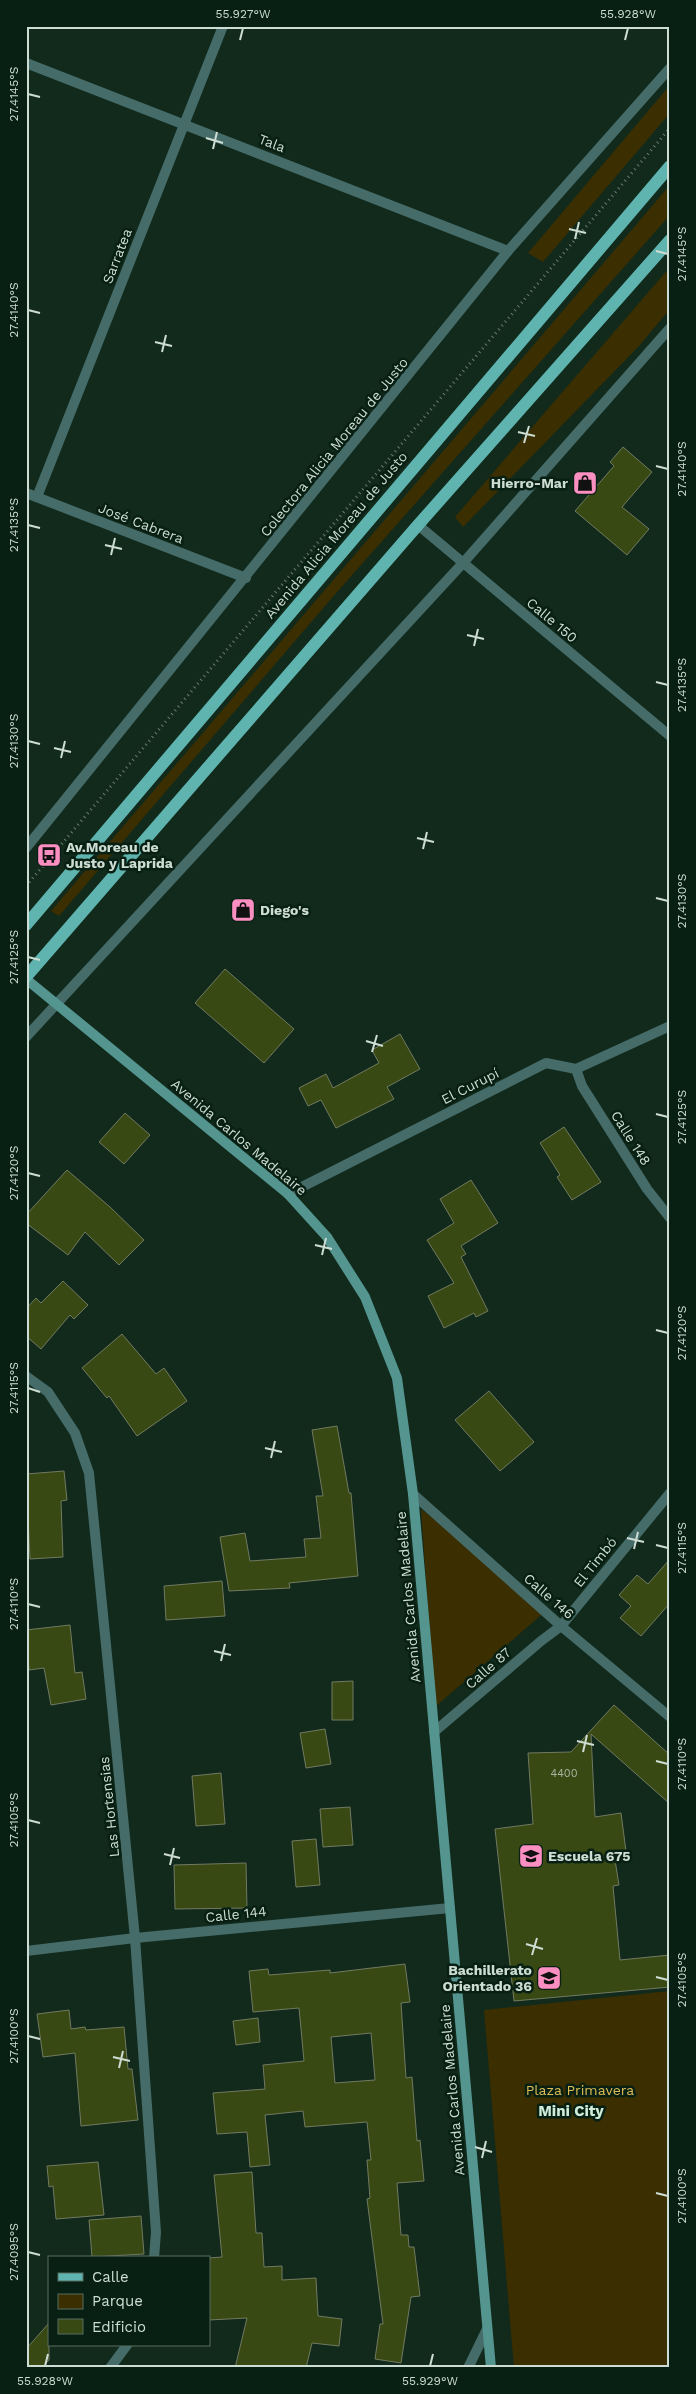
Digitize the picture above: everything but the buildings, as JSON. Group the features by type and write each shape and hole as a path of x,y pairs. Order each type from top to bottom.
{"main road":[{"name":"Avenida Alicia Moreau de Justo","path":"26,925 670,166"},
{"path":"26,978 418,525 670,240"},
{"name":"Avenida Carlos Madelaire","path":"26,978 288,1194 327,1237 365,1297 397,1378 413,1494 491,2368"}],"street":[{"name":"Sarratea","path":"37,497 223,26"},
{"name":"Tala","path":"26,62 508,251"},
{"name":"Colectora Alicia Moreau de Justo","path":"26,848 246,578 508,251 670,68"},
{"path":"26,1037 463,563 670,328"},
{"name":"José Cabrera","path":"26,493 246,578"},
{"name":"Calle 150","path":"418,525 670,736"},
{"path":"576,1069 670,1026"},
{"name":"El Curupí","path":"288,1194 546,1063 576,1069"},
{"name":"Calle 148","path":"576,1069 582,1086 647,1189 670,1218"},
{"name":"Las Hortensias","path":"26,1376 48,1392 75,1433 89,1473 135,1938 156,2232 154,2256"},
{"name":"El Timbó","path":"561,1626 670,1493"},
{"name":"Calle 146","path":"413,1494 561,1626 670,1717"},
{"name":"Calle 87","path":"434,1732 561,1626"},
{"name":"Calle 144","path":"26,1951 135,1938 450,1908"},
{"path":"468,2368 487,2328"},
{"path":"110,2368 126,2346"}],"path":[{"path":"26,886 670,128"}],"green space":[{"path":"670,85 670,113 543,262 528,253"},
{"path":"670,185 670,215 331,599 59,916 51,911"},
{"path":"670,267 670,309 639,346 463,527 455,517"},
{"path":"421,1509 547,1610 435,1707"},
{"name":"Plaza Primavera","path":"670,1991 670,2368 514,2368 484,2010"}],"place":[{"name":"Hierro-Mar","path":"585,483"},
{"name":"Av.Moreau de Justo y Laprida","path":"49,855"},
{"name":"Diego's","path":"243,910"},
{"name":"Escuela 675","path":"531,1856"},
{"name":"Bachillerato Orientado 36","path":"549,1978"}],"district":[{"name":"Mini City","path":"571,2111"}]}
